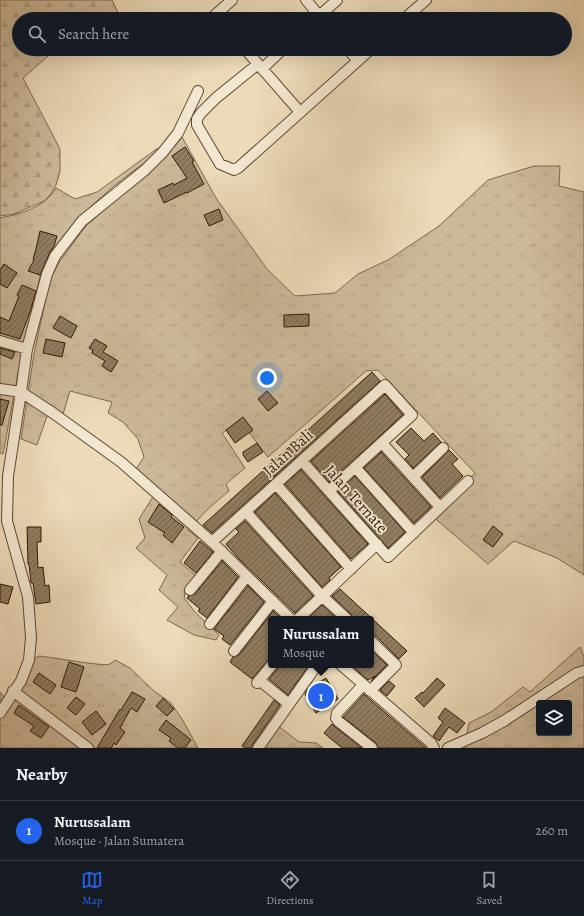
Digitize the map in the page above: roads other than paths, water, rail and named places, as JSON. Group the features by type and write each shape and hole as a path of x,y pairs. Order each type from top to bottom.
{"street":[{"path":"218,12 232,0"},
{"path":"306,0 315,12"},
{"path":"325,12 337,0"},
{"path":"411,12 420,2"},
{"path":"251,56 300,112"},
{"path":"274,56 216,98 197,119 197,125 220,164 234,170 363,56"},
{"path":"354,56 358,60"},
{"path":"0,713 21,680 29,660 31,638 28,597 7,521 8,476 26,349 47,274 55,256 82,221 145,170 163,152 178,133 198,90"},
{"path":"0,341 26,349"},
{"name":"Jalan Bali","path":"212,542 385,385 412,415 382,443"},
{"path":"0,389 21,392 121,462 222,551 288,616"},
{"path":"329,490 382,443 440,507"},
{"path":"413,476 443,448"},
{"name":"Jalan Ternate","path":"302,461 388,557 414,533"},
{"path":"355,467 414,533 468,481"},
{"path":"276,484 351,569"},
{"path":"246,512 322,596 344,616"},
{"path":"301,616 377,544"},
{"path":"190,590 222,551"},
{"path":"210,624 247,576"},
{"path":"234,651 273,601"},
{"path":"372,748 338,721 336,718 336,713 396,665 374,644"},
{"path":"270,668 258,682 290,704"},
{"path":"258,748 315,668"},
{"path":"344,668 431,743 434,748"},
{"path":"448,748 482,733 504,721 584,671"},
{"path":"14,691 88,748"}],"place":[{"name":"Nurussalam","path":"321,696"}]}
